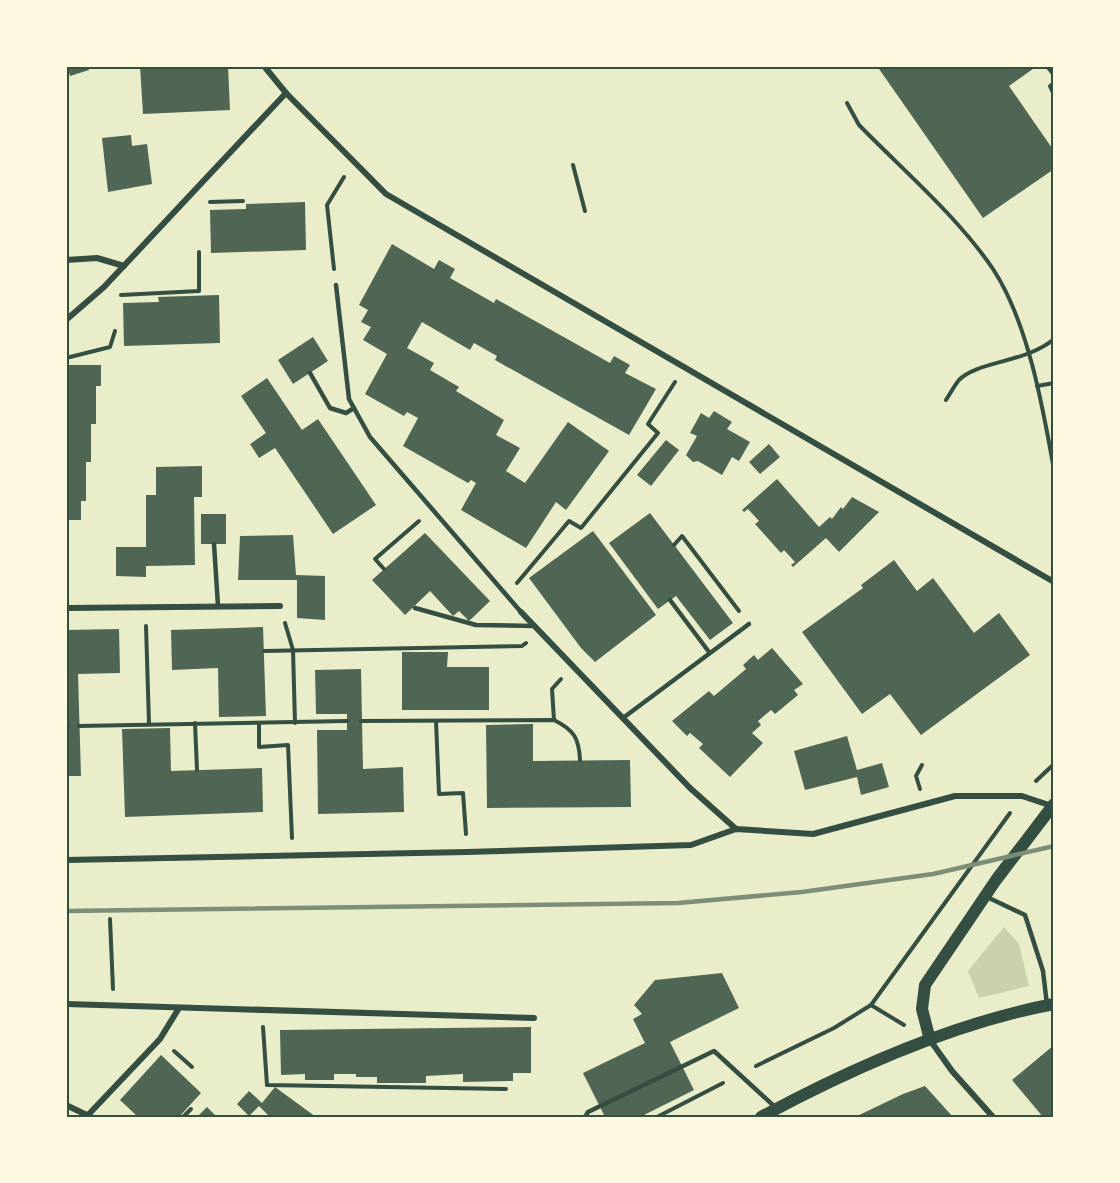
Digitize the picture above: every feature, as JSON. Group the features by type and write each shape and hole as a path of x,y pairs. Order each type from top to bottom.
{"main road":[{"path":"930,1040 922,1009 925,986 985,896 1053,805"},
{"path":"762,1117 777,1108 930,1040 1000,1016 1051,1005"}],"street":[{"path":"264,66 286,93 386,194 508,267 686,367 1054,582"},
{"path":"66,320 104,287 286,93"},
{"path":"66,260 98,258 124,266"},
{"path":"66,608 279,606"},
{"path":"521,612 690,788 736,829"},
{"path":"66,860 691,845 736,829 813,834 955,796 1022,796 1053,805"},
{"path":"66,1004 534,1018"},
{"path":"66,1105 90,1116 160,1039 179,1008"},
{"path":"930,1040 952,1071 993,1117"}],"lane":[{"path":"336,285 349,399 370,437 521,612"},
{"path":"310,373 330,408 346,412 354,408"},
{"path":"214,544 218,606"},
{"path":"670,600 709,652"},
{"path":"415,608 476,625 537,629"},
{"path":"623,718 749,624"},
{"path":"985,896 1025,915 1051,1005"},
{"path":"585,1117 588,1112 714,1051 777,1108"}],"path":[{"path":"1047,66 1054,75"},
{"path":"1054,83 1050,86 1054,95"},
{"path":"847,103 859,125 966,234 994,270 1013,306 1037,386 1054,470"},
{"path":"336,285 327,205 336,187 355,165"},
{"path":"573,165 585,211"},
{"path":"192,195 209,202 243,201"},
{"path":"104,287 122,296 199,291 199,252"},
{"path":"66,358 110,347 115,331"},
{"path":"946,400 960,379 980,369 1028,356 1041,350 1054,339"},
{"path":"506,597 569,521 581,528 658,433 648,424 686,367"},
{"path":"1037,386 1054,384"},
{"path":"384,568 375,559 432,510"},
{"path":"674,544 682,536 749,624"},
{"path":"145,607 149,724"},
{"path":"283,618 293,650 295,723"},
{"path":"264,651 522,646 537,629"},
{"path":"552,688 554,720"},
{"path":"361,721 554,720 571,728 579,741 580,760"},
{"path":"436,721 439,794 463,793 467,852"},
{"path":"79,726 347,722"},
{"path":"195,723 197,770"},
{"path":"259,723 259,747 288,745 293,855"},
{"path":"919,785 916,776 922,765"},
{"path":"657,1117 834,1028 871,1005 1022,796"},
{"path":"110,919 114,1004"},
{"path":"262,1011 267,1085 506,1089"},
{"path":"160,1039 192,1067"},
{"path":"183,1117 191,1109"}],"green space":[{"path":"1004,927 1019,944 1029,986 979,998 968,971"}],"building":[{"path":"67,66 88,66 89,70 70,76"},
{"path":"140,66 228,66 230,110 143,114"},
{"path":"877,66 1037,66 1009,86 1054,151 1054,169 983,218"},
{"path":"131,135 132,146 147,144 152,184 108,192 102,138"},
{"path":"305,202 306,250 211,253 210,210 246,209 246,204"},
{"path":"392,244 434,269 439,260 455,269 450,278 494,303 496,299 610,363 614,356 630,365 625,373 656,389 629,435 495,360 497,356 474,343 470,350 422,322 407,348 434,363 430,370 459,387 456,391 504,420 496,435 520,448 506,471 525,483 568,422 609,451 566,510 556,502 526,548 461,510 476,483 471,480 468,483 403,446 418,418 407,412 404,416 365,394 387,354 363,340 371,327 361,322 368,310 359,305"},
{"path":"219,295 220,343 124,346 123,303 159,302 158,297"},
{"path":"313,337 328,361 293,384 278,360"},
{"path":"66,365 101,365 101,386 96,386 96,424 91,424 91,462 86,462 86,501 81,501 81,520 66,520"},
{"path":"267,378 302,430 318,419 376,505 333,534 275,448 259,458 250,444 266,433 241,396"},
{"path":"714,411 732,422 727,429 750,442 739,461 732,457 722,475 698,461 693,462 686,455 697,436 690,433 701,413 709,418"},
{"path":"666,440 679,450 651,486 637,475"},
{"path":"769,444 780,457 760,474 749,462"},
{"path":"202,466 202,497 194,497 195,565 146,566 146,577 116,576 116,547 146,547 146,495 156,495 156,467"},
{"path":"777,479 819,527 830,517 832,519 841,507 843,509 852,497 879,512 839,552 826,538 793,567 791,565 795,562 784,550 781,553 755,524 759,521 748,509 744,512 742,510"},
{"path":"650,513 733,623 710,640 676,596 658,609 609,543"},
{"path":"201,514 226,514 226,544 201,544"},
{"path":"593,531 656,615 595,662 581,648 529,578"},
{"path":"425,533 490,601 469,621 459,611 453,616 430,591 405,615 372,580"},
{"path":"293,535 296,575 325,576 325,620 297,618 297,580 238,580 240,536"},
{"path":"894,560 917,591 933,578 974,633 999,613 1030,655 921,735 890,694 862,714 802,632 863,588 861,585"},
{"path":"263,627 266,716 219,717 218,668 172,670 171,630"},
{"path":"119,629 120,673 78,674 81,776 66,776 66,630"},
{"path":"772,648 803,684 794,690 798,695 775,714 771,710 758,721 761,725 752,733 763,743 730,777 699,748 703,744 690,733 687,736 672,721 709,691 714,696 746,669 743,665 754,655 758,660"},
{"path":"402,652 448,652 447,667 489,667 489,710 402,710"},
{"path":"361,669 363,769 403,767 404,812 318,814 317,730 347,730 347,714 316,714 315,670"},
{"path":"533,724 533,761 630,760 631,807 487,808 486,725"},
{"path":"170,728 171,771 262,768 263,812 125,817 122,729"},
{"path":"847,736 857,770 882,763 889,787 861,795 857,777 805,790 794,751"},
{"path":"722,973 739,1008 670,1042 694,1090 640,1117 605,1117 583,1073 645,1043 633,1019 642,1014 634,1005 655,980"},
{"path":"531,1027 531,1073 513,1073 513,1081 463,1082 463,1074 426,1076 426,1083 377,1083 377,1077 356,1077 356,1074 334,1074 334,1080 305,1080 305,1074 281,1075 280,1030"},
{"path":"1054,1045 1054,1117 1043,1117 1012,1080"},
{"path":"161,1055 201,1093 179,1117 138,1117 120,1100"},
{"path":"925,1086 953,1117 855,1117 903,1094"},
{"path":"275,1087 316,1117 270,1117 259,1106 249,1116 237,1104 249,1091 262,1103"},
{"path":"207,1107 217,1117 197,1117"}],"railway":[{"path":"66,911 678,903 802,892 933,874 1054,846"}]}
